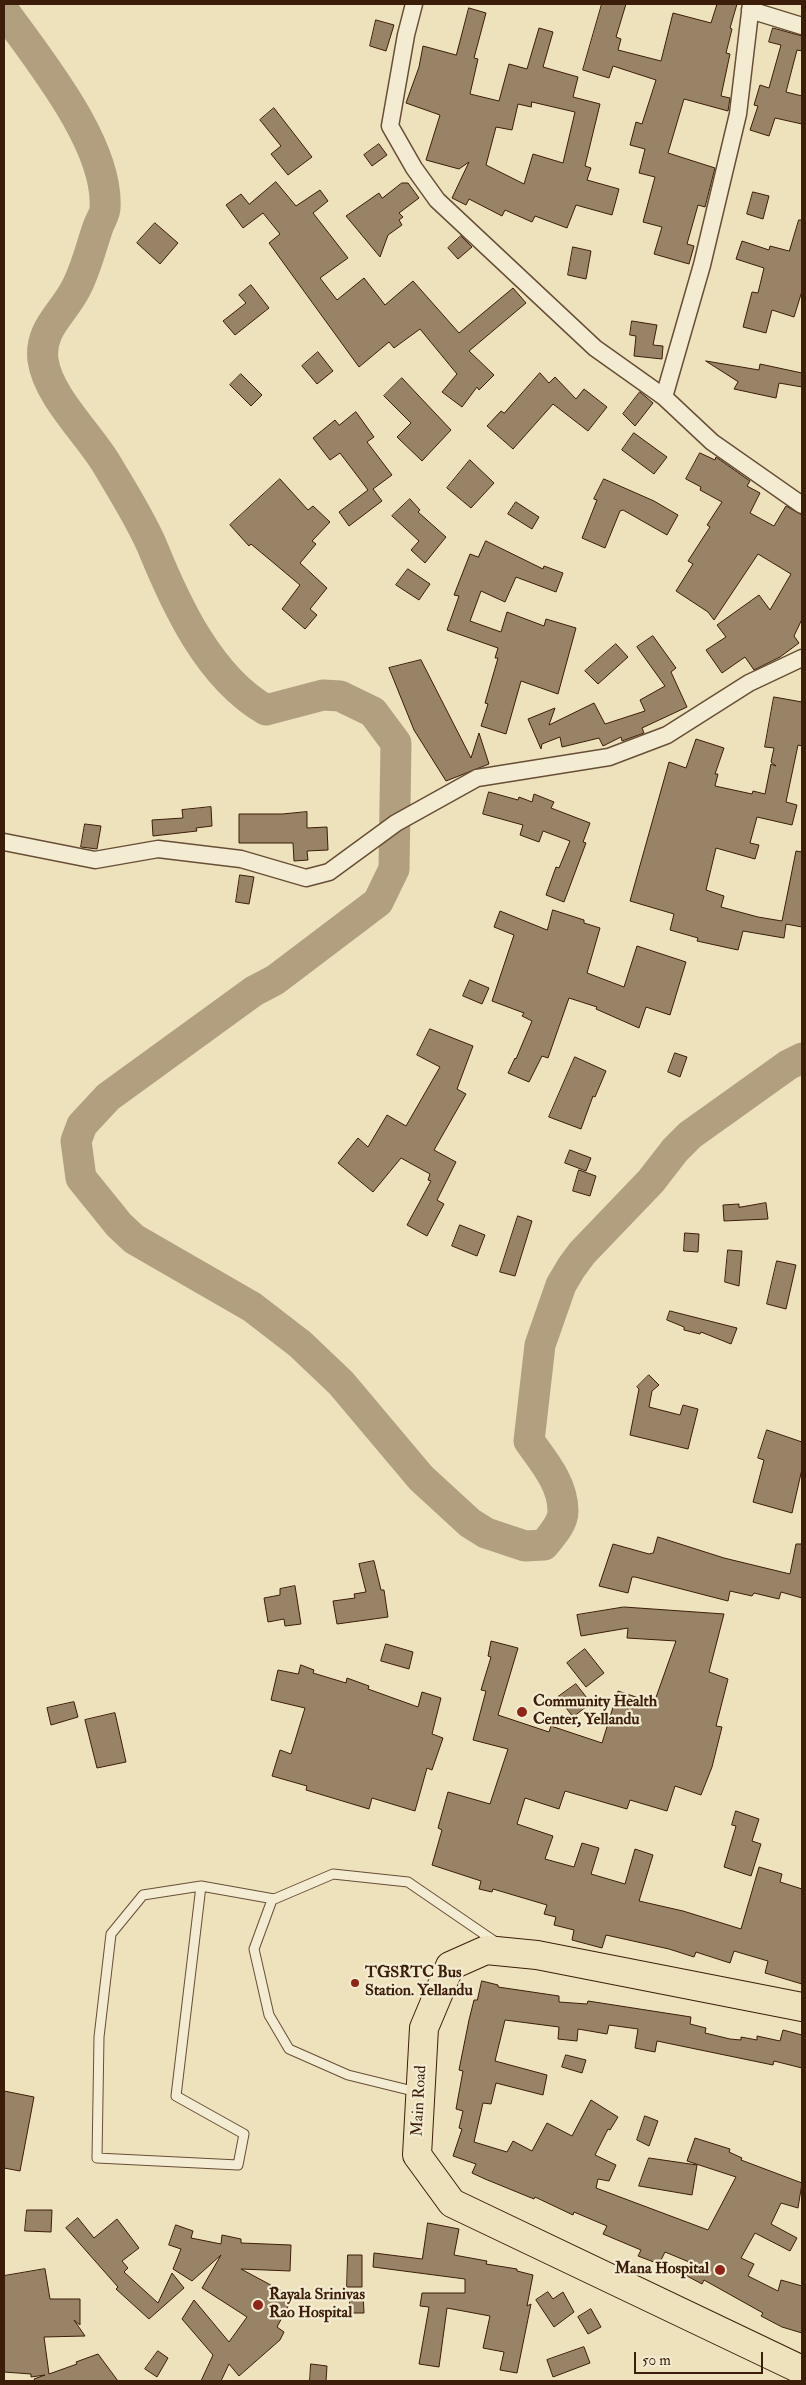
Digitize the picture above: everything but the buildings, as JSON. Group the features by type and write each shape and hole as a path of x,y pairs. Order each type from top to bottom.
{"highway":[{"name":"Main Road","path":"802,2007 537,1955 486,1950 450,1966 424,2028 417,2155 452,2203 802,2370"}],"street":[{"path":"414,4 406,35 390,126 414,168 437,200 595,348 664,396 712,442 802,504"},
{"path":"664,396 702,266 738,114 751,7 802,26"},
{"path":"4,842 95,860 158,849 240,859 306,878 329,872 396,823 477,778 609,758 667,735 749,683 802,658"}],"lane":[{"path":"201,1886 176,2096 244,2134 238,2165 97,2158 99,2037 111,1934 144,1895 201,1886 274,1899 333,1874 408,1882 512,1953"},
{"path":"274,1899 254,1950 269,2015 289,2049 348,2075 421,2093"}],"waterway":[{"path":"4,11 69,104 96,158 103,183 105,210 83,273 71,297 48,330 45,339 43,360 52,387 106,463 142,525 184,615 211,659 228,679 246,696 266,710 323,695 340,696 373,712 396,743 394,869 378,902 275,980 254,991 108,1097 82,1125 76,1141 81,1178 119,1225 134,1239 252,1307 300,1344 341,1383 421,1478 470,1523 486,1533 525,1546 544,1545 561,1521 562,1501 552,1474 529,1441 540,1345 561,1285 582,1253 651,1181 675,1150 690,1135 788,1065 802,1058"}],"place":[{"name":"Community Health Center, Yellandu","path":"522,1712"},
{"name":"TGSRTC Bus Station. Yellandu","path":"355,1983"},
{"name":"Mana Hospital","path":"720,2270"},
{"name":"Rayala Srinivas Rao Hospital","path":"258,2305"}]}
